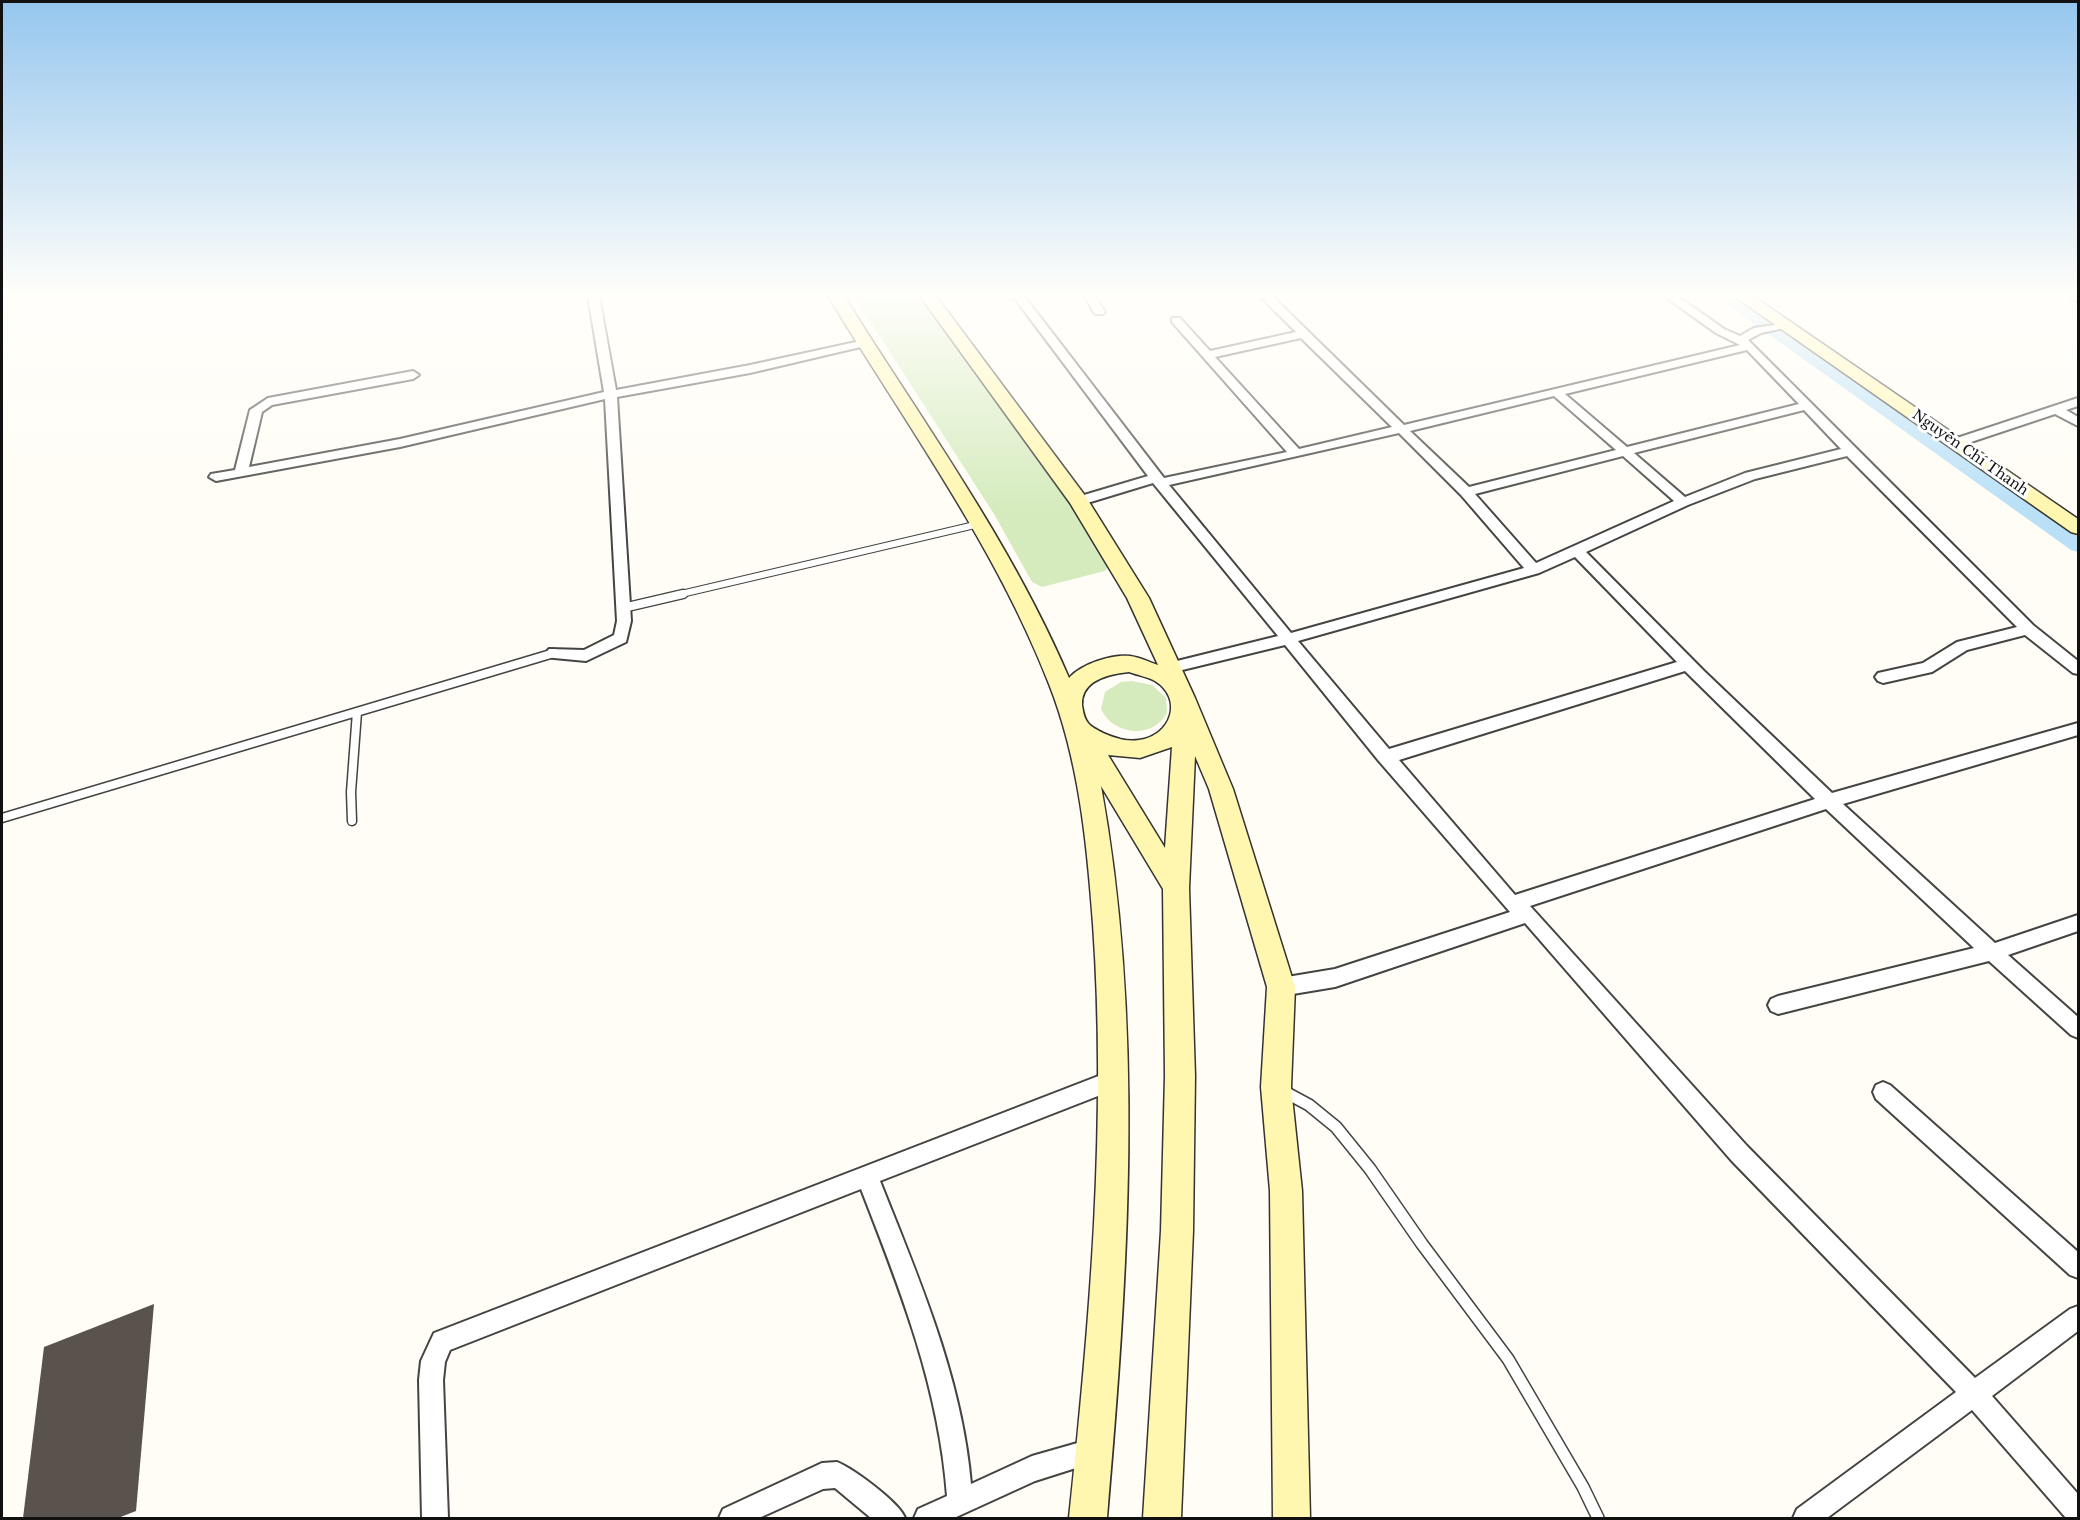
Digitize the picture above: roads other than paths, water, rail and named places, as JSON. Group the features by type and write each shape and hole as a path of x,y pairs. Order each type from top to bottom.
{"street":[{"path":"554,653 586,656 621,638 623,608 611,395 606,367"},
{"path":"216,477 400,443 611,395 759,367"},
{"path":"880,367 979,524 1033,620 1077,725 1176,888"},
{"path":"980,367 1079,501 1138,597 1221,789 1281,987 1276,1087 1286,1191 1292,1518"},
{"path":"1068,367 1384,756 1739,1153 1974,1394 2079,1513"},
{"path":"1219,367 1296,454"},
{"path":"1337,367 1466,492 1534,570"},
{"path":"1079,501 1158,480 1296,454 1653,367"},
{"path":"1768,367 2028,629 2079,669"},
{"name":"Nguyễn Chí Thanh","path":"1845,367 2079,528"},
{"path":"241,472 256,410 261,405 413,375"},
{"path":"1556,392 1683,502"},
{"path":"1955,443 2079,402"},
{"path":"1466,492 1806,406"},
{"path":"2055,409 2079,422"},
{"path":"1170,668 1288,639 1534,570 1683,502 1750,476 1850,451"},
{"path":"1577,551 1829,801 1991,952 2079,1029"},
{"path":"1883,677 1927,668 1962,645 2028,629"},
{"path":"1384,756 1399,754 1689,664"},
{"path":"1088,1518 1095,1450 1111,1200 1114,1080 1112,976 1101,868 1088,774 1077,725 1069,704 1073,690 1082,679 1095,670 1112,665 1139,665 1164,674 1177,685 1185,705 1176,888 1180,1076 1177,1219 1162,1518"},
{"path":"1077,725 1105,745 1134,750 1154,746 1170,738 1181,726 1185,705"},
{"path":"1281,987 1335,978 1520,909 1829,801 2079,729"},
{"path":"1778,1005 1991,952 2079,923"},
{"path":"435,1518 431,1380 433,1361 442,1341 1114,1080"},
{"path":"1883,1092 2079,1267"},
{"path":"867,1175 910,1285 944,1386 949,1408 960,1503"},
{"path":"1806,1518 2079,1317"},
{"path":"927,1518 1032,1469 1095,1450"},
{"path":"732,1518 822,1476 837,1475 848,1481 886,1516 892,1518"}],"lane":[{"path":"623,608 979,524"},
{"path":"2,818 554,653"},
{"path":"352,821 351,792 357,712"},
{"path":"1276,1087 1309,1105 1336,1127 1370,1169 1422,1244 1508,1359 1583,1487 1598,1518"}],"waterway":[{"path":"1823,367 2078,546"}]}
